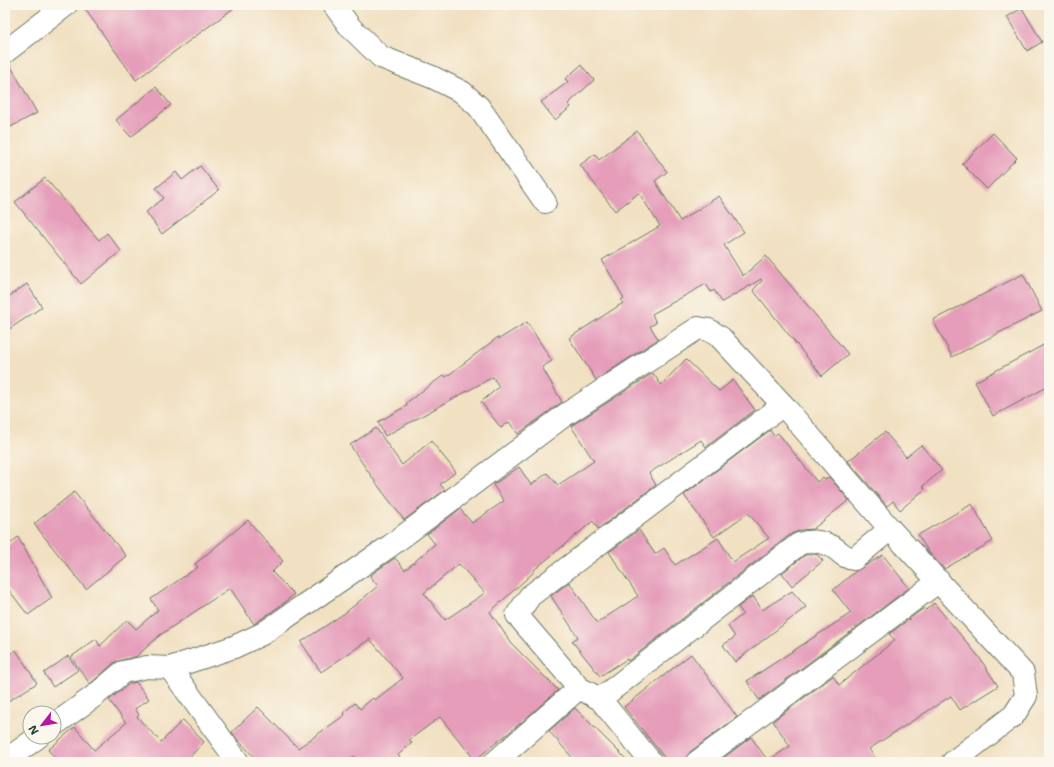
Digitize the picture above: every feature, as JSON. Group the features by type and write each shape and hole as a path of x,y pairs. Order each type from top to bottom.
{"street":[{"path":"5,52 66,5"},
{"path":"334,5 350,27 381,57 432,77 462,92 479,107 545,202"},
{"path":"62,719 93,697 123,672 147,667 170,668 234,647 262,634 390,546 565,414 698,328 709,330 720,337 783,405 890,528 1023,673 1026,696 1014,715 954,762"},
{"path":"652,762 600,699 579,688 517,614 530,596 783,405"},
{"path":"600,699 799,544 810,540 832,547 845,558 854,559 890,528"},
{"path":"697,762 939,581"},
{"path":"170,668 238,762"},
{"path":"495,762 579,688"},
{"path":"5,761 27,745"}],"building":[{"path":"82,5 238,5 136,80"},
{"path":"1022,8 1042,42 1027,51 1007,17"},
{"path":"9,63 37,113 5,130 5,64"},
{"path":"581,65 594,80 568,104 571,107 555,120 541,102 568,82 565,79"},
{"path":"156,87 171,105 131,137 116,120"},
{"path":"637,131 667,172 655,181 680,221 719,196 744,232 724,245 743,276 766,256 848,354 822,376 753,290 762,281 761,279 722,302 714,290 711,292 706,284 652,314 656,323 650,326 658,339 596,380 569,338 623,303 621,300 624,298 602,260 660,226 639,193 615,211 580,165 595,154 599,160"},
{"path":"993,133 1017,158 987,189 962,164"},
{"path":"200,166 219,190 162,234 146,212 164,198 156,188 176,172 182,180"},
{"path":"45,178 99,240 107,233 121,251 81,284 15,202"},
{"path":"1023,274 1042,311 952,357 933,320"},
{"path":"27,284 42,307 5,332 5,299"},
{"path":"527,322 552,361 542,367 562,402 518,434 509,422 501,428 481,402 499,387 493,377 385,436 378,422 408,405 406,403 444,375 446,377 498,337 499,339"},
{"path":"1049,342 1049,386 993,416 975,382"},
{"path":"686,359 719,391 733,380 755,410 706,447 701,440 649,473 656,485 598,529 593,521 534,570 535,571 490,612 512,644 558,690 522,722 475,760 440,717 409,740 412,743 398,755 404,762 359,762 354,756 345,762 259,762 237,739 232,732 258,707 298,748 345,715 343,713 355,703 360,709 373,698 375,700 403,678 370,639 321,672 301,642 345,613 378,586 370,576 376,571 395,558 405,570 435,544 427,534 460,509 472,523 504,501 493,485 519,467 531,485 547,473 558,485 594,461 571,426 653,373 661,385","holes":["459,564 485,593 445,620 424,593"]},
{"path":"376,428 402,465 431,441 456,472 440,484 445,490 404,520 350,445"},
{"path":"770,430 774,436 778,433 817,482 823,477 825,479 829,477 849,500 813,529 801,530 791,534 628,661 627,659 600,676 572,641 578,637 551,596 569,582 597,623 638,596 609,552 639,530 655,554 664,548 675,565 718,538 733,562 769,538 748,513 714,537 684,495"},
{"path":"885,432 906,457 921,445 942,470 923,486 925,489 900,510 893,501 887,506 848,461"},
{"path":"74,492 126,556 86,589 34,524"},
{"path":"972,504 993,541 944,569 928,551 918,535"},
{"path":"248,520 283,561 272,572 294,594 254,624 230,588 160,635 137,656 115,662 90,684 71,657 96,639 100,646 127,620 136,629 158,610 151,599 198,567 195,564"},
{"path":"18,537 52,598 28,615 5,585 5,548"},
{"path":"805,555 818,555 823,561 792,586 782,573"},
{"path":"883,555 909,588 759,700 747,681 851,613 833,590 856,571"},
{"path":"792,591 806,607 735,662 723,645 735,637 728,626 743,614 738,607 753,596 762,610"},
{"path":"934,603 979,657 998,686 960,710 951,696 869,749 878,762 718,762 751,737 768,761 790,746 773,721 833,676 839,685 895,640 889,634 924,608 926,610"},
{"path":"16,650 37,683 5,703 5,657"},
{"path":"691,654 737,717 690,752 685,762 668,762 624,707"},
{"path":"68,656 78,670 53,687 44,673"},
{"path":"136,682 149,699 135,709 139,715 137,717 161,742 183,720 204,742 185,762 59,762 48,750 54,745 62,745 62,738 75,727 94,750 126,723 109,700 129,684"},
{"path":"575,708 629,762 576,762 549,731"}]}
